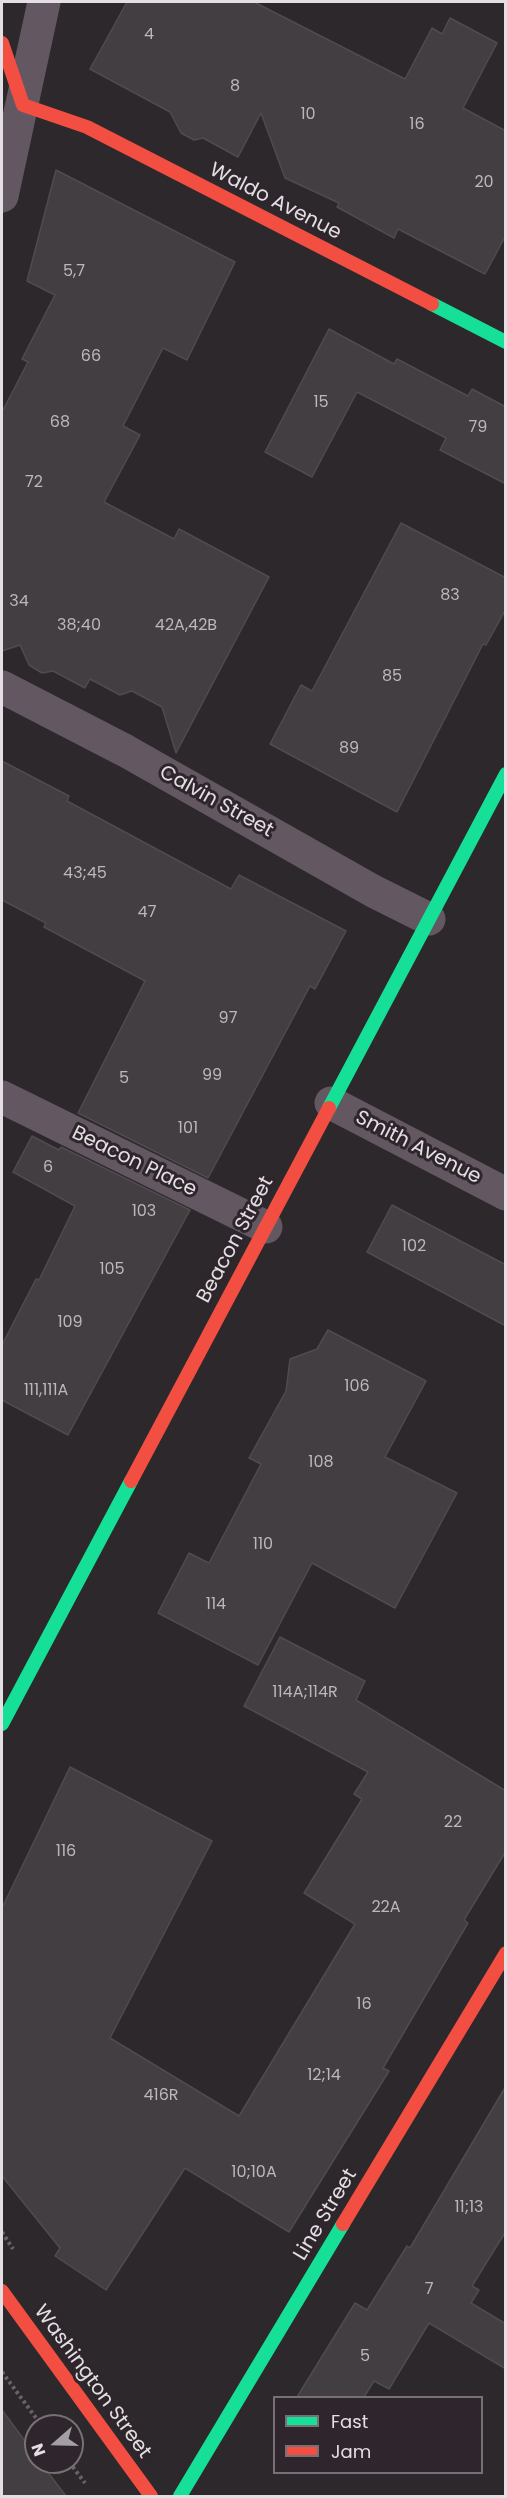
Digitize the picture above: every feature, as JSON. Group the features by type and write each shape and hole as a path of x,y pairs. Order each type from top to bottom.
{"main road":[{"path":"2,43 23,105"},
{"name":"Waldo Avenue","path":"23,105 87,127 506,342"},
{"name":"Beacon Street","path":"2,1724 506,774"},
{"name":"Line Street","path":"180,2496 506,1953"},
{"name":"Washington Street","path":"2,2291 151,2496"}],"street":[{"path":"2,196 44,2"},
{"name":"Calvin Street","path":"2,687 126,751 363,885 429,919"},
{"name":"Beacon Place","path":"2,1097 266,1227"},
{"name":"Smith Avenue","path":"331,1103 506,1194"}],"path":[{"path":"2,2372 33,2414"}],"building":[{"path":"127,2 254,2 405,79 432,28 442,34 450,18 497,43 463,108 506,131 506,235 485,274 398,229 394,238 337,207 339,203 285,178 261,113 238,157 203,138 194,140 181,133 170,112 90,69"},
{"path":"56,170 235,262 187,360 163,348 123,426 140,435 104,502 174,539 179,529 269,577 176,753 162,707 132,691 120,695 90,679 85,688 53,671 42,673 29,665 20,645 2,651 2,412 28,362 22,359 55,295 27,281"},
{"path":"329,329 394,364 397,359 468,396 472,389 506,407 506,484 440,450 446,438 357,392 312,477 265,452"},
{"path":"401,523 506,578 506,609 486,645 483,644 397,812 270,744 301,685 312,691"},
{"path":"2,761 69,796 67,801 231,889 239,875 346,931 315,989 310,986 208,1178 78,1113 145,981 44,927 46,923 2,900"},
{"path":"32,1136 59,1150 61,1147 190,1210 68,1435 2,1400 2,1345 36,1279 39,1280 75,1206 13,1172"},
{"path":"392,1205 506,1265 506,1326 367,1252"},
{"path":"328,1330 426,1381 385,1457 457,1493 395,1608 312,1563 258,1665 158,1613 189,1553 209,1563 261,1464 249,1458 286,1391 290,1359 317,1349"},
{"path":"280,1637 365,1681 356,1700 506,1791 506,1851 464,1920 468,1923 383,2068 389,2071 289,2232 185,2168 106,2290 55,2256 60,2248 2,2176 2,1908 70,1767 212,1841 110,2038 239,2116 355,1924 304,1893 362,1799 354,1794 368,1772 244,1706"},
{"path":"506,2086 506,2231 472,2286 479,2290 471,2303 506,2324 506,2369 429,2323 389,2389 374,2381 365,2396 298,2396 355,2303 367,2310 407,2246 410,2248"},
{"path":"2,2410 24,2440 24,2474 49,2474 66,2496 2,2496"}],"traffic: fast":[{"path":"432,304 506,342"},
{"path":"329,1108 506,774"},
{"path":"2,1724 131,1481"},
{"path":"180,2496 343,2224"}],"traffic: jam":[{"path":"2,43 23,105 87,127 432,304"},
{"path":"131,1481 329,1108"},
{"path":"343,2224 506,1953"},
{"path":"2,2291 151,2496"}]}
